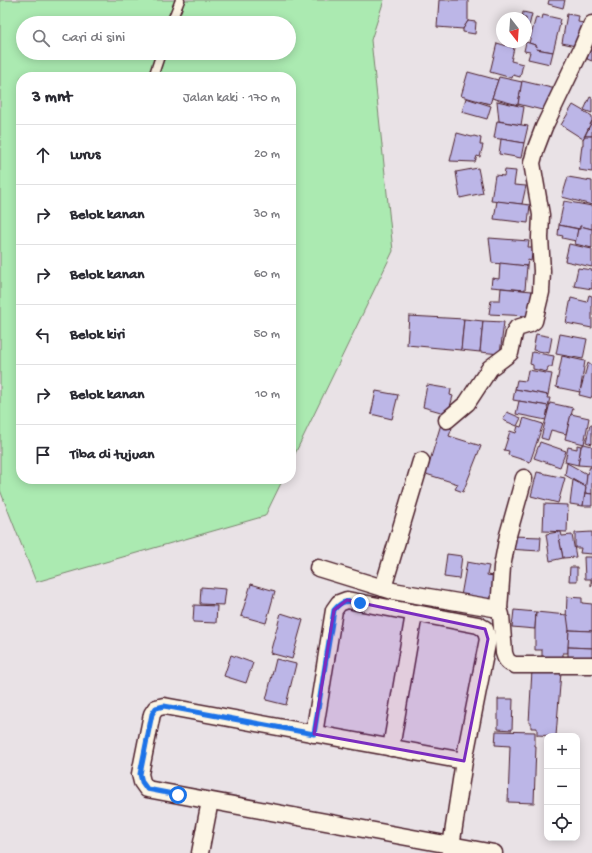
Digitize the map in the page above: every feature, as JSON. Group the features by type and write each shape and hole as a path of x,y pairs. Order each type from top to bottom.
{"street":[{"path":"447,420 467,403 490,368 510,353 514,334 518,328 534,321 541,292 542,271 540,238 541,215 532,163 544,127 592,24"},
{"path":"383,588 421,461"},
{"path":"524,478 508,535 502,567 499,609 506,659 515,665 592,665"},
{"path":"318,568 393,591 499,609"},
{"path":"314,734 334,610 339,603 347,600 478,625 485,629 488,639 464,761 451,849"},
{"path":"391,748 414,614"},
{"path":"464,761 164,706 156,708 152,714 140,774 142,782 147,789 451,849 494,853"},
{"path":"200,853 210,801"}],"lane":[{"path":"174,16 180,0"},
{"path":"155,72 159,60"}],"highlighted area":[{"path":"347,600 485,629 488,639 464,761 314,734 334,610"}],"green space":[{"path":"0,0 384,0 371,40 393,251 296,452 296,72 16,72 16,484 281,484 265,516 36,582 0,490"}],"building":[{"path":"439,0 468,0 468,21 463,29 437,27"},
{"path":"549,0 565,0 563,8 548,4"},
{"path":"567,14 579,16 578,22 584,23 580,47 562,43"},
{"path":"543,15 560,19 553,52 536,49 537,46 532,44 532,32 536,17 542,19"},
{"path":"468,21 476,22 475,34 463,32 463,29"},
{"path":"592,40 592,61 587,59"},
{"path":"532,44 537,46 536,49 553,52 550,64 528,59 530,52 524,51 525,48 532,48"},
{"path":"496,47 514,48 511,61 523,64 520,77 513,75 512,78 490,72"},
{"path":"468,72 498,80 490,104 461,96"},
{"path":"499,77 522,82 518,105 492,98"},
{"path":"522,81 556,89 546,111 518,104"},
{"path":"590,97 592,98 592,113 584,110"},
{"path":"466,98 491,106 487,119 462,112"},
{"path":"497,101 524,107 521,125 499,121"},
{"path":"573,105 592,116 592,121 583,139 561,125"},
{"path":"497,121 528,126 524,143 494,138"},
{"path":"592,121 592,136 585,136"},
{"path":"457,133 481,138 480,145 483,145 480,157 477,156 475,162 450,161"},
{"path":"585,136 592,136 592,172 579,170 583,139"},
{"path":"501,139 524,143 521,158 499,154"},
{"path":"478,168 483,193 460,198 456,172"},
{"path":"505,170 516,171 514,185 526,186 522,204 491,201 495,175 504,176"},
{"path":"568,177 592,181 592,205 562,197"},
{"path":"497,201 530,205 528,223 494,219"},
{"path":"564,201 592,206 592,229 580,226 580,229 559,225"},
{"path":"559,225 578,229 576,241 562,238 563,236 558,235"},
{"path":"580,226 592,229 592,248 575,244"},
{"path":"489,238 529,241 528,247 533,247 531,261 528,260 527,266 492,263"},
{"path":"569,244 592,249 592,267 565,261"},
{"path":"500,263 527,266 525,290 491,287 492,278 499,279"},
{"path":"578,268 592,270 592,289 574,286"},
{"path":"501,288 532,291 529,316 489,314 491,300 500,300"},
{"path":"589,295 592,296 592,328 566,323 571,298 587,302"},
{"path":"409,316 464,319 461,350 407,345"},
{"path":"464,319 483,321 480,352 461,350"},
{"path":"483,321 504,322 500,354 480,352"},
{"path":"536,334 552,337 549,353 533,350"},
{"path":"560,334 587,339 583,359 556,354"},
{"path":"532,352 554,356 552,367 548,367 547,372 533,369 533,365 530,364"},
{"path":"562,356 585,361 580,392 556,387"},
{"path":"588,363 592,366 591,398 579,395"},
{"path":"528,370 552,374 548,395 515,389 517,380 526,381"},
{"path":"427,385 451,389 450,395 453,396 448,414 423,407"},
{"path":"515,389 548,395 547,398 550,398 548,406 513,400"},
{"path":"376,391 398,395 392,419 371,414"},
{"path":"519,401 548,406 546,420 516,414"},
{"path":"550,403 573,408 566,434 551,430 548,440 541,438"},
{"path":"507,412 521,418 517,426 503,420"},
{"path":"571,414 589,418 584,444 565,439"},
{"path":"524,418 543,424 530,462 508,455 509,451 504,450 510,431 516,433 518,426 521,427"},
{"path":"441,424 452,428 449,436 481,446 463,492 455,489 458,484 426,474"},
{"path":"590,425 592,425 592,444 586,442"},
{"path":"540,442 566,451 560,467 534,458"},
{"path":"584,444 592,446 592,466 578,465 581,446"},
{"path":"577,445 581,446 578,465 565,462 568,447 577,449"},
{"path":"567,463 587,474 586,487 565,475"},
{"path":"590,467 592,467 592,494 585,493 587,474"},
{"path":"537,472 565,478 558,503 531,496"},
{"path":"573,480 586,487 583,506 570,504"},
{"path":"585,493 592,494 592,506 583,506"},
{"path":"544,504 568,505 567,532 543,531"},
{"path":"558,532 561,532 562,536 572,535 576,557 563,558"},
{"path":"558,532 563,558 550,561 546,534"},
{"path":"592,532 592,554 580,553 581,548 575,548 575,533"},
{"path":"512,536 541,537 540,551 507,549"},
{"path":"447,554 462,556 459,579 444,577"},
{"path":"584,557 592,557 592,586 591,579 585,579"},
{"path":"467,562 489,566 487,575 494,576 491,602 461,596"},
{"path":"570,567 577,567 577,581 569,581"},
{"path":"251,584 275,591 266,623 241,616"},
{"path":"201,587 226,589 224,605 200,604"},
{"path":"567,597 582,598 582,603 592,604 592,631 569,630 566,619"},
{"path":"194,605 217,606 216,623 193,622"},
{"path":"514,610 536,612 535,629 512,627"},
{"path":"536,612 567,615 569,630 568,653 563,653 563,660 542,660 542,650 535,650"},
{"path":"281,613 303,620 292,659 270,653"},
{"path":"569,630 592,631 592,648 568,647"},
{"path":"568,647 592,648 592,662 568,661"},
{"path":"231,655 253,663 246,683 224,676"},
{"path":"276,659 296,664 286,705 266,700"},
{"path":"532,670 561,672 556,733 544,733 544,735 537,735 537,728 531,728 531,723 529,723"},
{"path":"498,699 513,699 512,730 498,729"},
{"path":"496,731 535,732 534,803 508,802 510,746 495,745"}],"route":[{"path":"178,795 147,789 142,782 140,774 152,714 156,708 164,706 314,734 334,610 339,603 347,600 360,603"}]}
